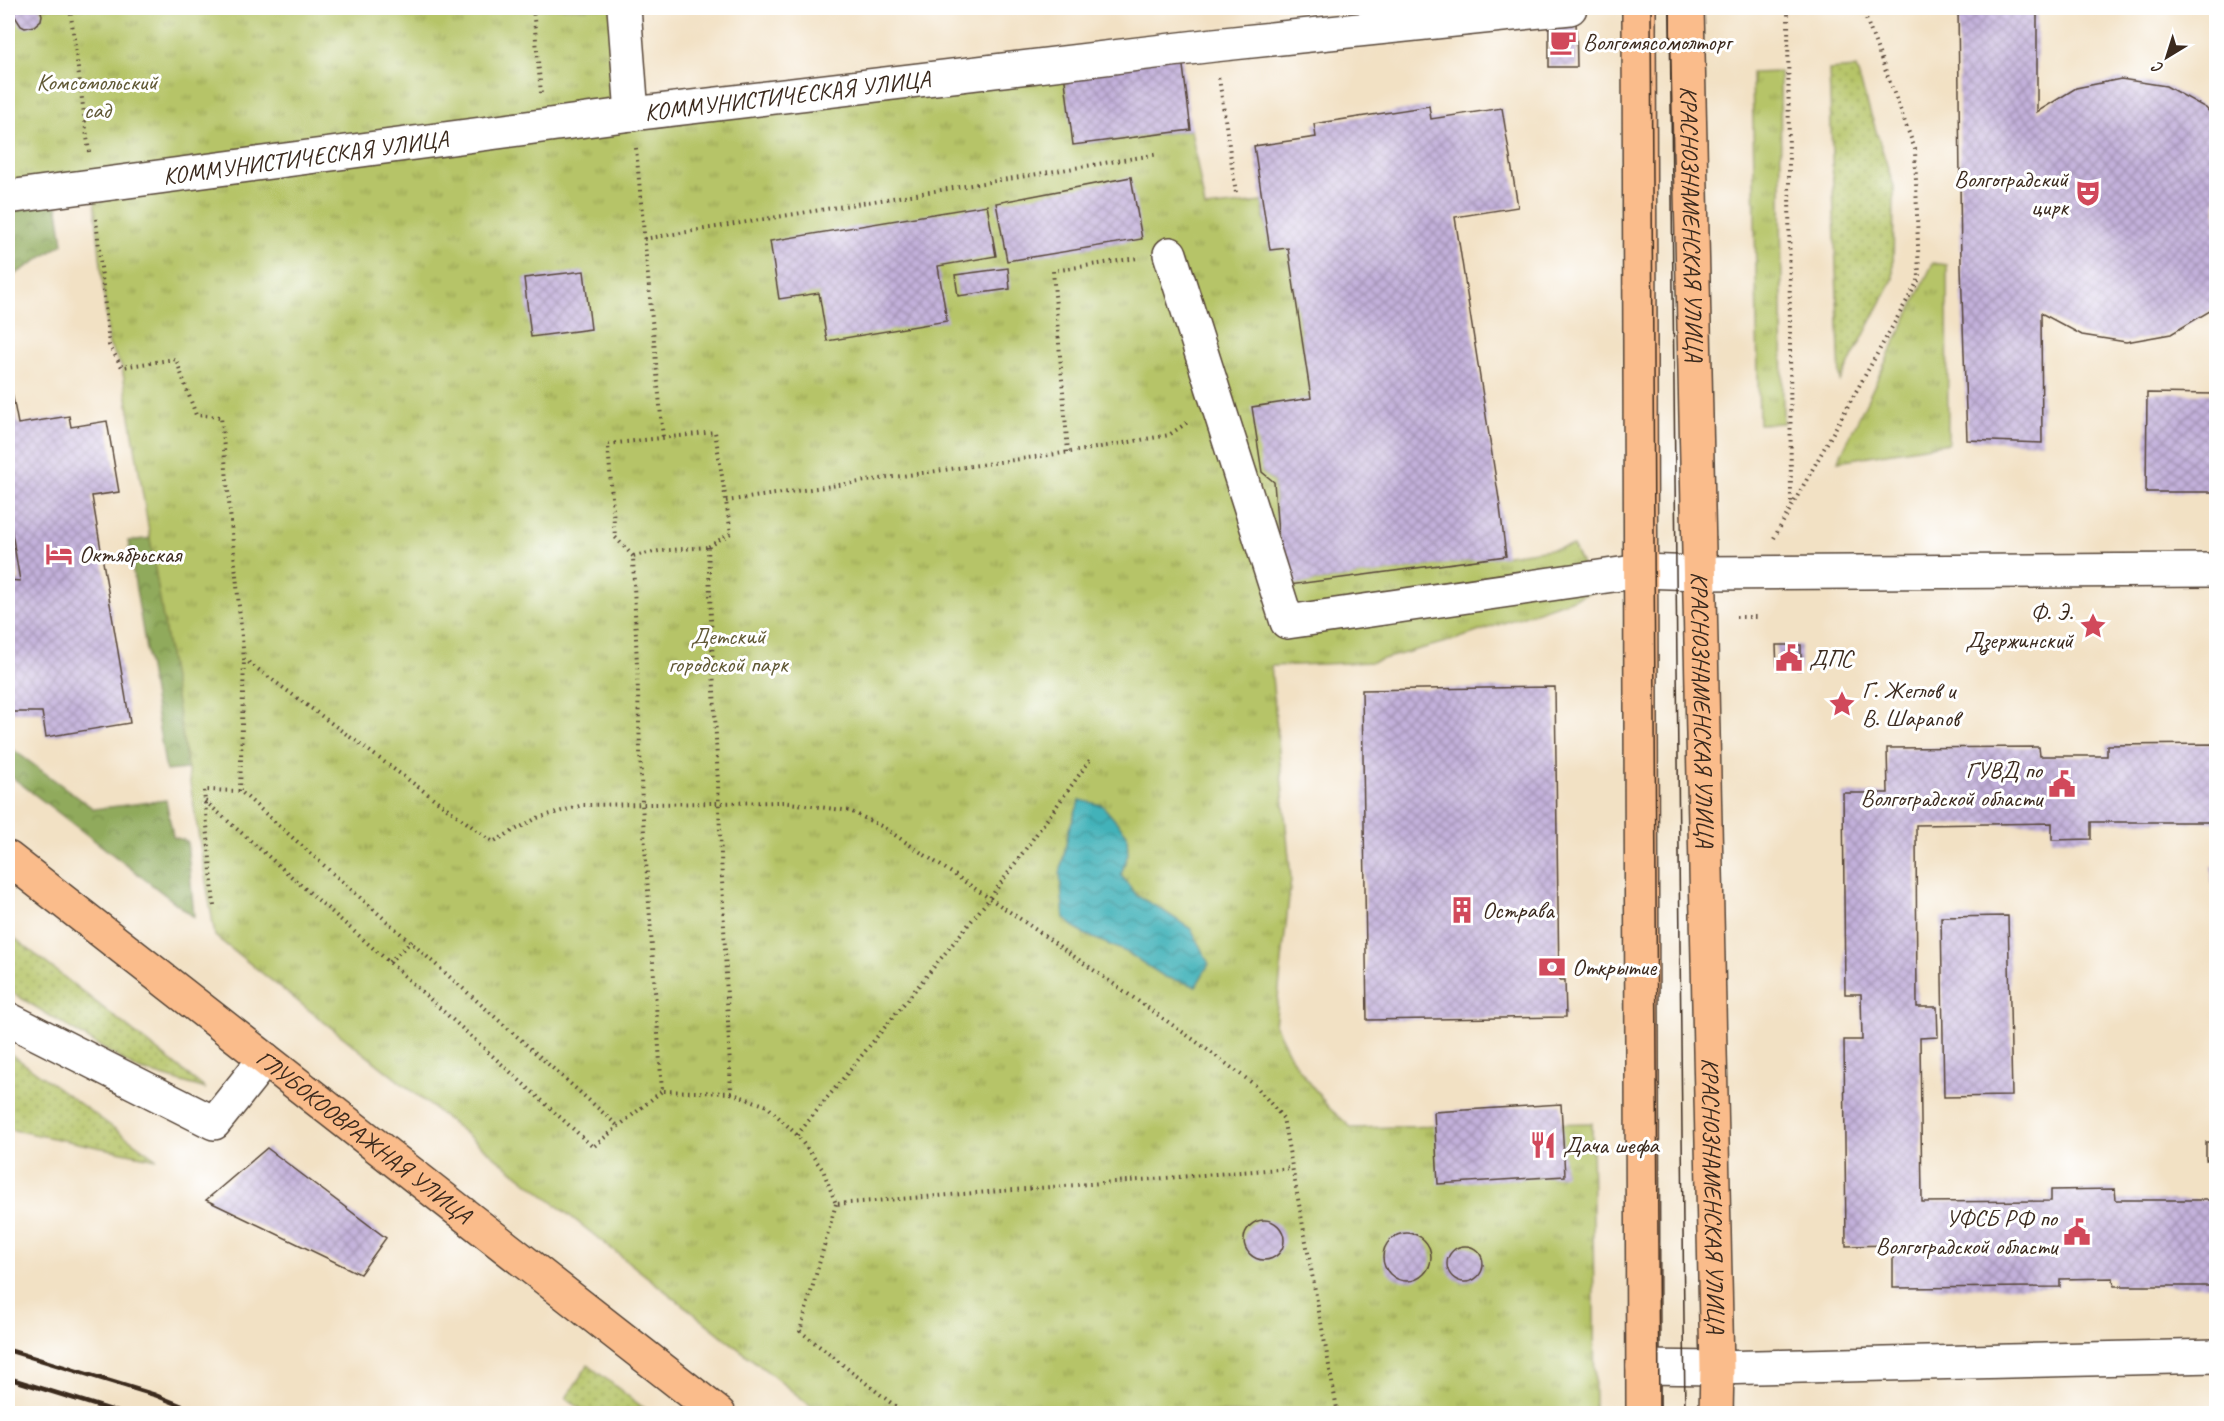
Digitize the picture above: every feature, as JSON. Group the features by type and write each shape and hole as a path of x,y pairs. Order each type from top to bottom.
{"main road":[{"name":"КРАСНОЗНАМЕНСКАЯ УЛИЦА","path":"1639,8 1643,1413"},
{"name":"КРАСНОЗНАМЕНСКАЯ УЛИЦА","path":"1687,8 1716,1413"},
{"name":"ГЛУБОКООВРАЖНАЯ УЛИЦА","path":"8,858 719,1413"}],"street":[{"path":"624,8 632,114"},
{"name":"КОММУНИСТИЧЕСКАЯ УЛИЦА","path":"8,197 632,114 1214,45 1570,8"},
{"path":"1170,254 1287,622 1641,571 1754,573 2217,570"},
{"path":"8,1019 214,1123 265,1059"},
{"path":"1643,1367 1716,1368 2217,1356"}],"path":[{"path":"70,8 93,186 109,345 122,367 176,359 196,415 221,417 244,659 240,791"},
{"path":"533,8 543,126"},
{"path":"1788,8 1791,507"},
{"path":"1754,573 1919,279 1915,149 1862,8"},
{"path":"1214,45 1236,193"},
{"path":"632,114 663,438"},
{"path":"644,239 1159,154"},
{"path":"1068,452 1053,271 1170,254"},
{"path":"726,501 1068,452 1169,435 1218,402"},
{"path":"633,556 659,551 708,547 731,533 715,432 608,444 615,537 633,556 642,804 662,1091"},
{"path":"708,547 730,1093"},
{"path":"244,659 493,842 537,818 583,805 782,802 850,811 883,827 990,898 1255,1085 1283,1118 1338,1413"},
{"path":"796,1135 990,898 1090,760"},
{"path":"213,906 204,790 240,791 412,941 618,1126"},
{"path":"205,801 389,962 593,1147 662,1091 730,1093 767,1106 796,1135 823,1170 836,1204 800,1331 905,1413"},
{"path":"389,962 412,941"},
{"path":"836,1204 1292,1168"},
{"path":"2205,1413 2217,1413"}],"green space":[{"name":"Детский городской парк","path":"8,8 624,8 632,114 1063,65 1074,145 1191,130 1205,208 1262,202 1270,250 1288,248 1311,398 1262,472 1274,482 1282,586 1573,546 1589,579 1590,593 1457,639 1372,662 1271,666 1291,879 1275,1025 1292,1059 1328,1107 1352,1128 1592,1123 1595,1413 820,1413 215,936 122,367 109,345 93,186 8,197"},
{"path":"1856,68 1894,187 1893,279 1840,381 1829,70"},
{"path":"1780,72 1783,423 1759,424 1752,73"},
{"path":"57,202 63,244 8,279 8,209"},
{"path":"1933,263 1947,265 1948,443 1838,461"},
{"path":"161,537 228,765 166,771 128,541"},
{"path":"8,746 94,809 166,800 173,837 187,841 194,917 8,774"},
{"path":"8,933 206,1089 135,1068 8,990"},
{"path":"8,1052 157,1159 8,1129"},
{"path":"588,1365 650,1413 586,1413 566,1398"}],"water":[{"path":"1080,800 1102,805 1127,834 1128,854 1121,875 1137,896 1191,929 1209,964 1196,986 1165,977 1126,952 1082,933 1064,918 1060,874 1069,829"}],"building":[{"path":"16,8 40,8 41,20 34,26 25,28 14,15"},
{"name":"Волгоградский цирк","path":"1958,8 2037,8 2037,112 2076,88 2121,79 2166,86 2206,108 2216,120 2216,303 2210,311 2171,334 2126,342 2082,335 2041,313 2042,443 1967,440 1961,267"},
{"name":"Волгомясомолторг","path":"1576,17 1577,67 1549,67 1549,18"},
{"path":"1181,50 1191,130 1073,145 1063,65"},
{"path":"1429,106 1431,119 1502,108 1518,207 1455,217 1506,556 1282,586 1274,482 1262,472 1252,407 1311,398 1288,248 1270,250 1254,146 1316,137 1314,124"},
{"path":"1131,177 1142,239 1007,261 996,203"},
{"path":"987,205 996,256 938,266 947,321 827,341 819,293 779,299 770,241"},
{"path":"1008,268 1010,289 958,296 955,275"},
{"path":"584,271 591,329 531,337 524,278"},
{"name":"Октябрьская","path":"8,371 18,424 69,416 71,427 107,421 119,492 92,496 130,723 46,737 42,712 8,712 8,580 20,581 11,527 8,528"},
{"path":"2147,393 2216,394 2216,492 2146,492"},
{"name":"ДПС","path":"1776,645 1801,645 1801,670 1777,670"},
{"name":"Острава","path":"1555,687 1559,980 1565,980 1566,1017 1367,1020 1362,690"},
{"path":"2216,744 2216,822 2091,822 2091,839 2052,840 2052,823 1916,825 1917,1007 1937,1007 1938,1037 1920,1038 1922,1202 2051,1201 2051,1190 2115,1189 2116,1200 2216,1200 2216,1286 2114,1286 2113,1278 2060,1279 2060,1287 1893,1288 1893,1245 1846,1246 1844,1040 1862,1040 1861,994 1845,994 1843,793 1888,793 1887,748 2039,747 2040,756 2107,756 2107,745"},
{"path":"2211,866 2216,866 2216,884 2212,884"},
{"path":"2008,916 2012,1096 1944,1097 1941,917"},
{"path":"1561,1104 1565,1176 1438,1184 1434,1112"},
{"path":"2206,1142 2216,1142 2216,1160 2206,1160"},
{"path":"267,1148 386,1238 360,1274 206,1200"},
{"path":"1264,1220 1272,1221 1278,1226 1283,1232 1283,1248 1278,1254 1272,1259 1264,1260 1256,1259 1250,1254 1245,1248 1244,1240 1245,1232 1250,1226 1256,1221"},
{"path":"1407,1233 1424,1240 1431,1257 1424,1274 1407,1281 1390,1274 1383,1257 1390,1240"},
{"path":"1465,1246 1478,1251 1483,1264 1478,1277 1465,1282 1452,1277 1447,1264 1452,1251"}],"tram line":[{"path":"1651,8 1659,1414"},
{"path":"1670,8 1685,1414"}],"railway":[{"path":"8,1350 155,1395 202,1414"},
{"path":"8,1378 124,1414"}],"place":[{"name":"Волгомясомолторг","path":"1563,42"},
{"name":"Волгоградский цирк","path":"2088,193"},
{"name":"Октябрьская","path":"59,554"},
{"name":"Ф. Э. Дзержинский","path":"2093,626"},
{"name":"ДПС","path":"1789,658"},
{"name":"Г. Жеглов и В. Шарапов","path":"1842,704"},
{"name":"ГУВД по Волгоградской области","path":"2062,784"},
{"name":"Острава","path":"1462,910"},
{"name":"Открытие","path":"1552,967"},
{"name":"Дача шефа","path":"1543,1145"},
{"name":"УФСБ РФ по Волгоградской области","path":"2077,1232"}],"park label":[{"name":"Комсомольский сад","path":"97,96"}]}
